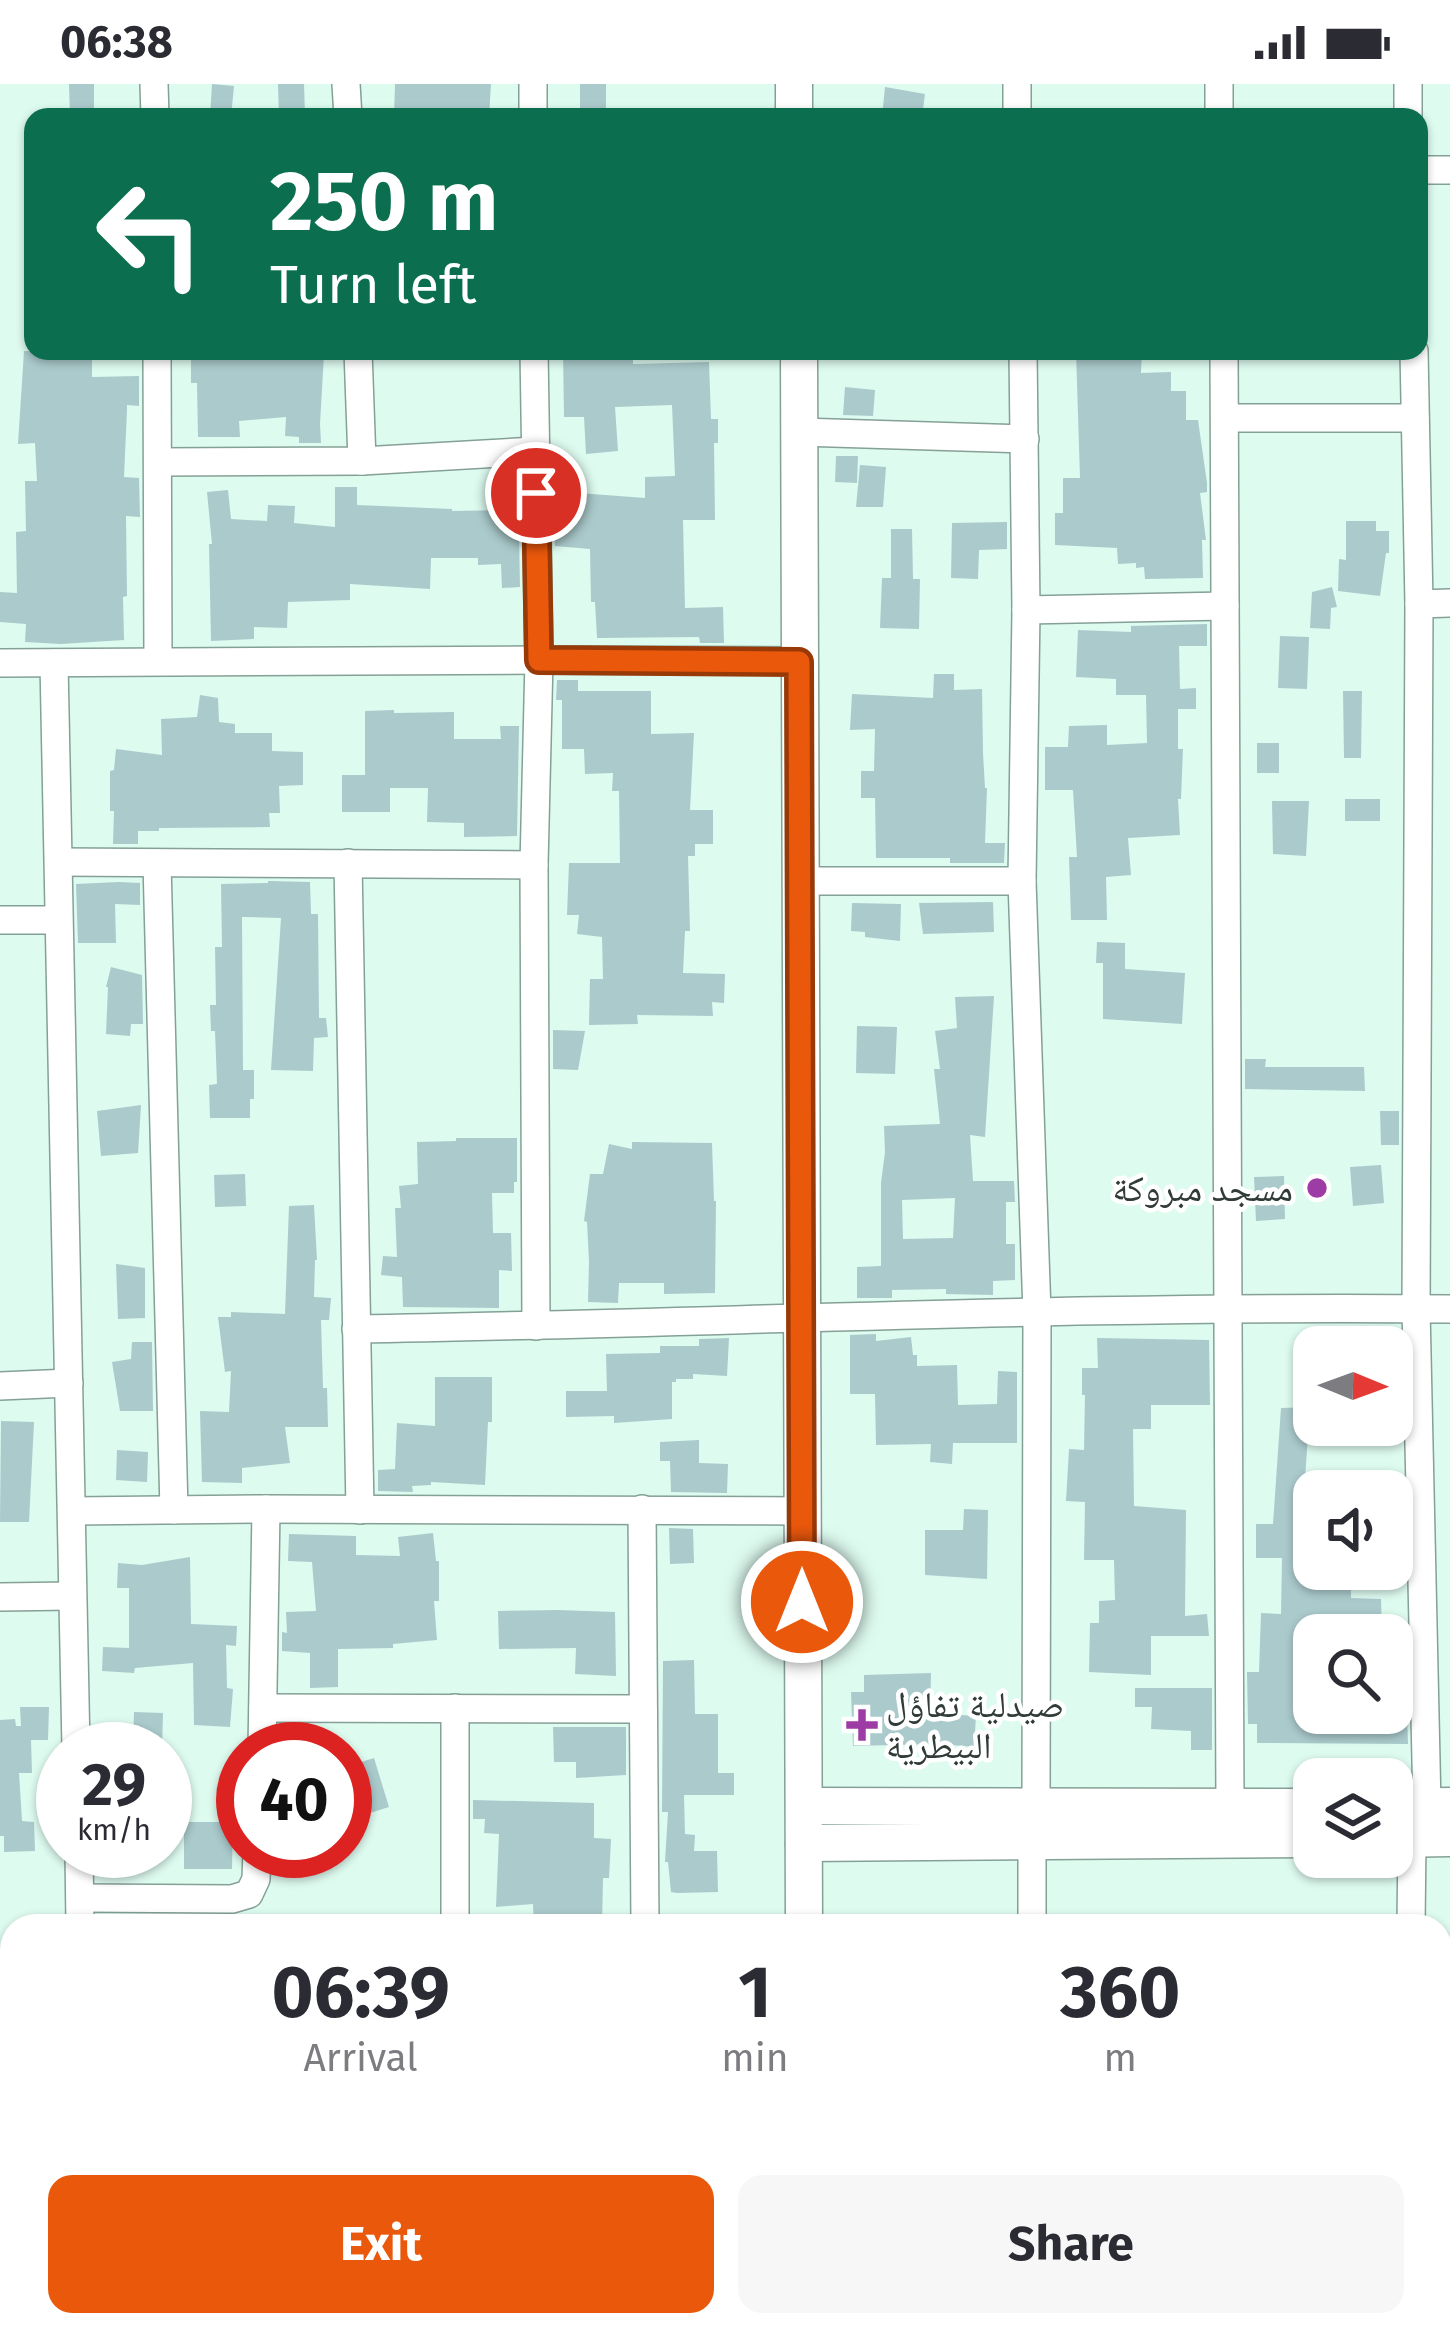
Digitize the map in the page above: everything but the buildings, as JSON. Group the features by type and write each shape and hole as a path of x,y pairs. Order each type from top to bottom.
{"street":[{"path":"158,360 158,661"},
{"path":"358,360 362,461"},
{"path":"534,360 539,660 533,865 536,1326"},
{"path":"799,360 804,1914"},
{"path":"1023,360 1022,881 1037,1313 1032,1914"},
{"path":"1224,360 1230,1807"},
{"path":"1411,1914 1419,604 1414,360"},
{"path":"1226,418 1415,418"},
{"path":"800,432 1025,439"},
{"path":"159,462 362,461 535,451"},
{"path":"1419,604 1450,603"},
{"path":"1026,610 1225,606"},
{"path":"0,663 799,662"},
{"path":"54,663 75,1722"},
{"path":"59,862 533,865"},
{"path":"158,862 174,1510"},
{"path":"348,863 360,1510"},
{"path":"800,881 1022,881"},
{"path":"0,920 58,920"},
{"path":"356,1329 1226,1308 1450,1309"},
{"path":"0,1386 69,1383"},
{"path":"263,1722 266,1509"},
{"path":"643,1509 645,1914"},
{"path":"73,1511 802,1510"},
{"path":"0,1597 72,1596"},
{"path":"263,1708 644,1709"},
{"path":"455,1708 455,1914"},
{"path":"805,1806 1293,1838"},
{"path":"804,1843 1230,1807 1293,1807"},
{"path":"1415,1819 1450,1838"},
{"path":"80,1878 81,1912 232,1899 249,1894 256,1878"}],"place":[{"name":"مسجد مبروكة","path":"1317,1188"},
{"name":"صيدلية تفاؤل البيطرية","path":"862,1725"}],"route":[{"path":"536,493 539,660 799,662 802,1602"}]}
